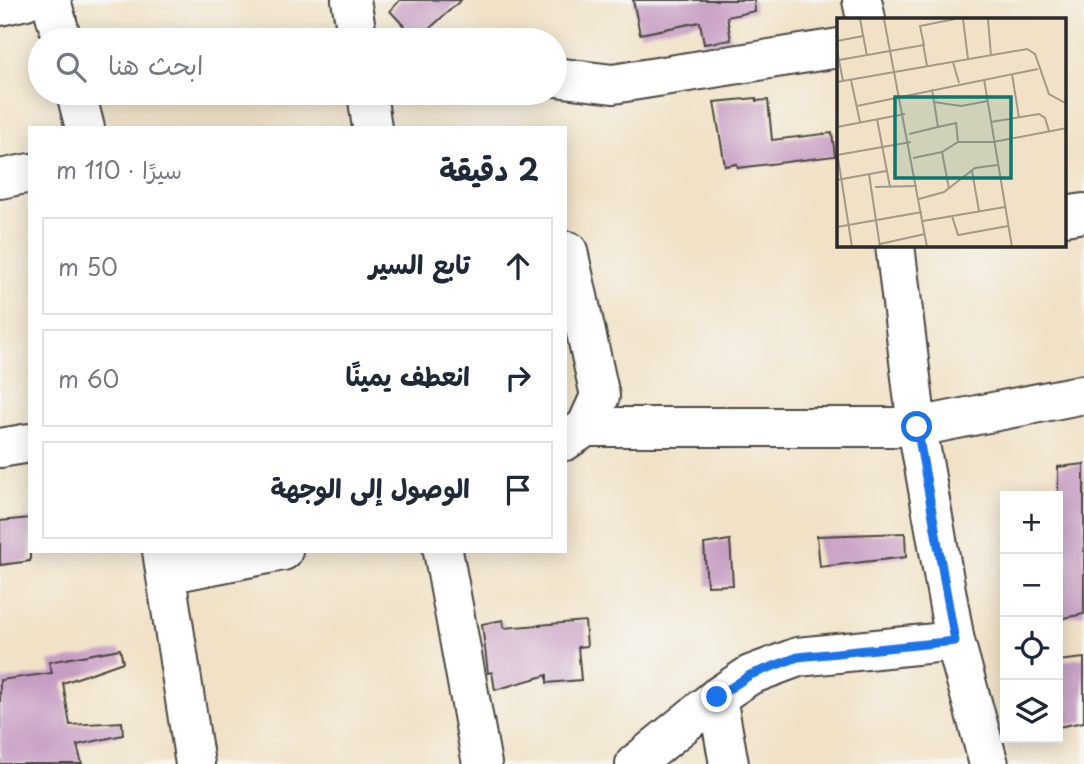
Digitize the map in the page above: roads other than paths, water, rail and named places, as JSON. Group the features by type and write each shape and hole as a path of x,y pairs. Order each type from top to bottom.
{"street":[{"path":"0,6 26,0"},
{"path":"51,0 59,28"},
{"path":"351,0 356,28"},
{"path":"862,0 866,18"},
{"path":"567,78 613,84 837,48"},
{"path":"79,105 84,126"},
{"path":"369,105 372,126"},
{"path":"0,179 28,173"},
{"path":"1066,216 1084,214"},
{"path":"895,247 917,427 955,641 989,764"},
{"path":"567,251 600,396 576,434"},
{"path":"576,434 917,427 1084,394"},
{"path":"0,448 28,443"},
{"path":"195,764 164,563 263,553"},
{"path":"443,553 482,764"},
{"path":"635,764 717,697 750,675 798,657 955,641"},
{"path":"717,697 729,764"}]}
